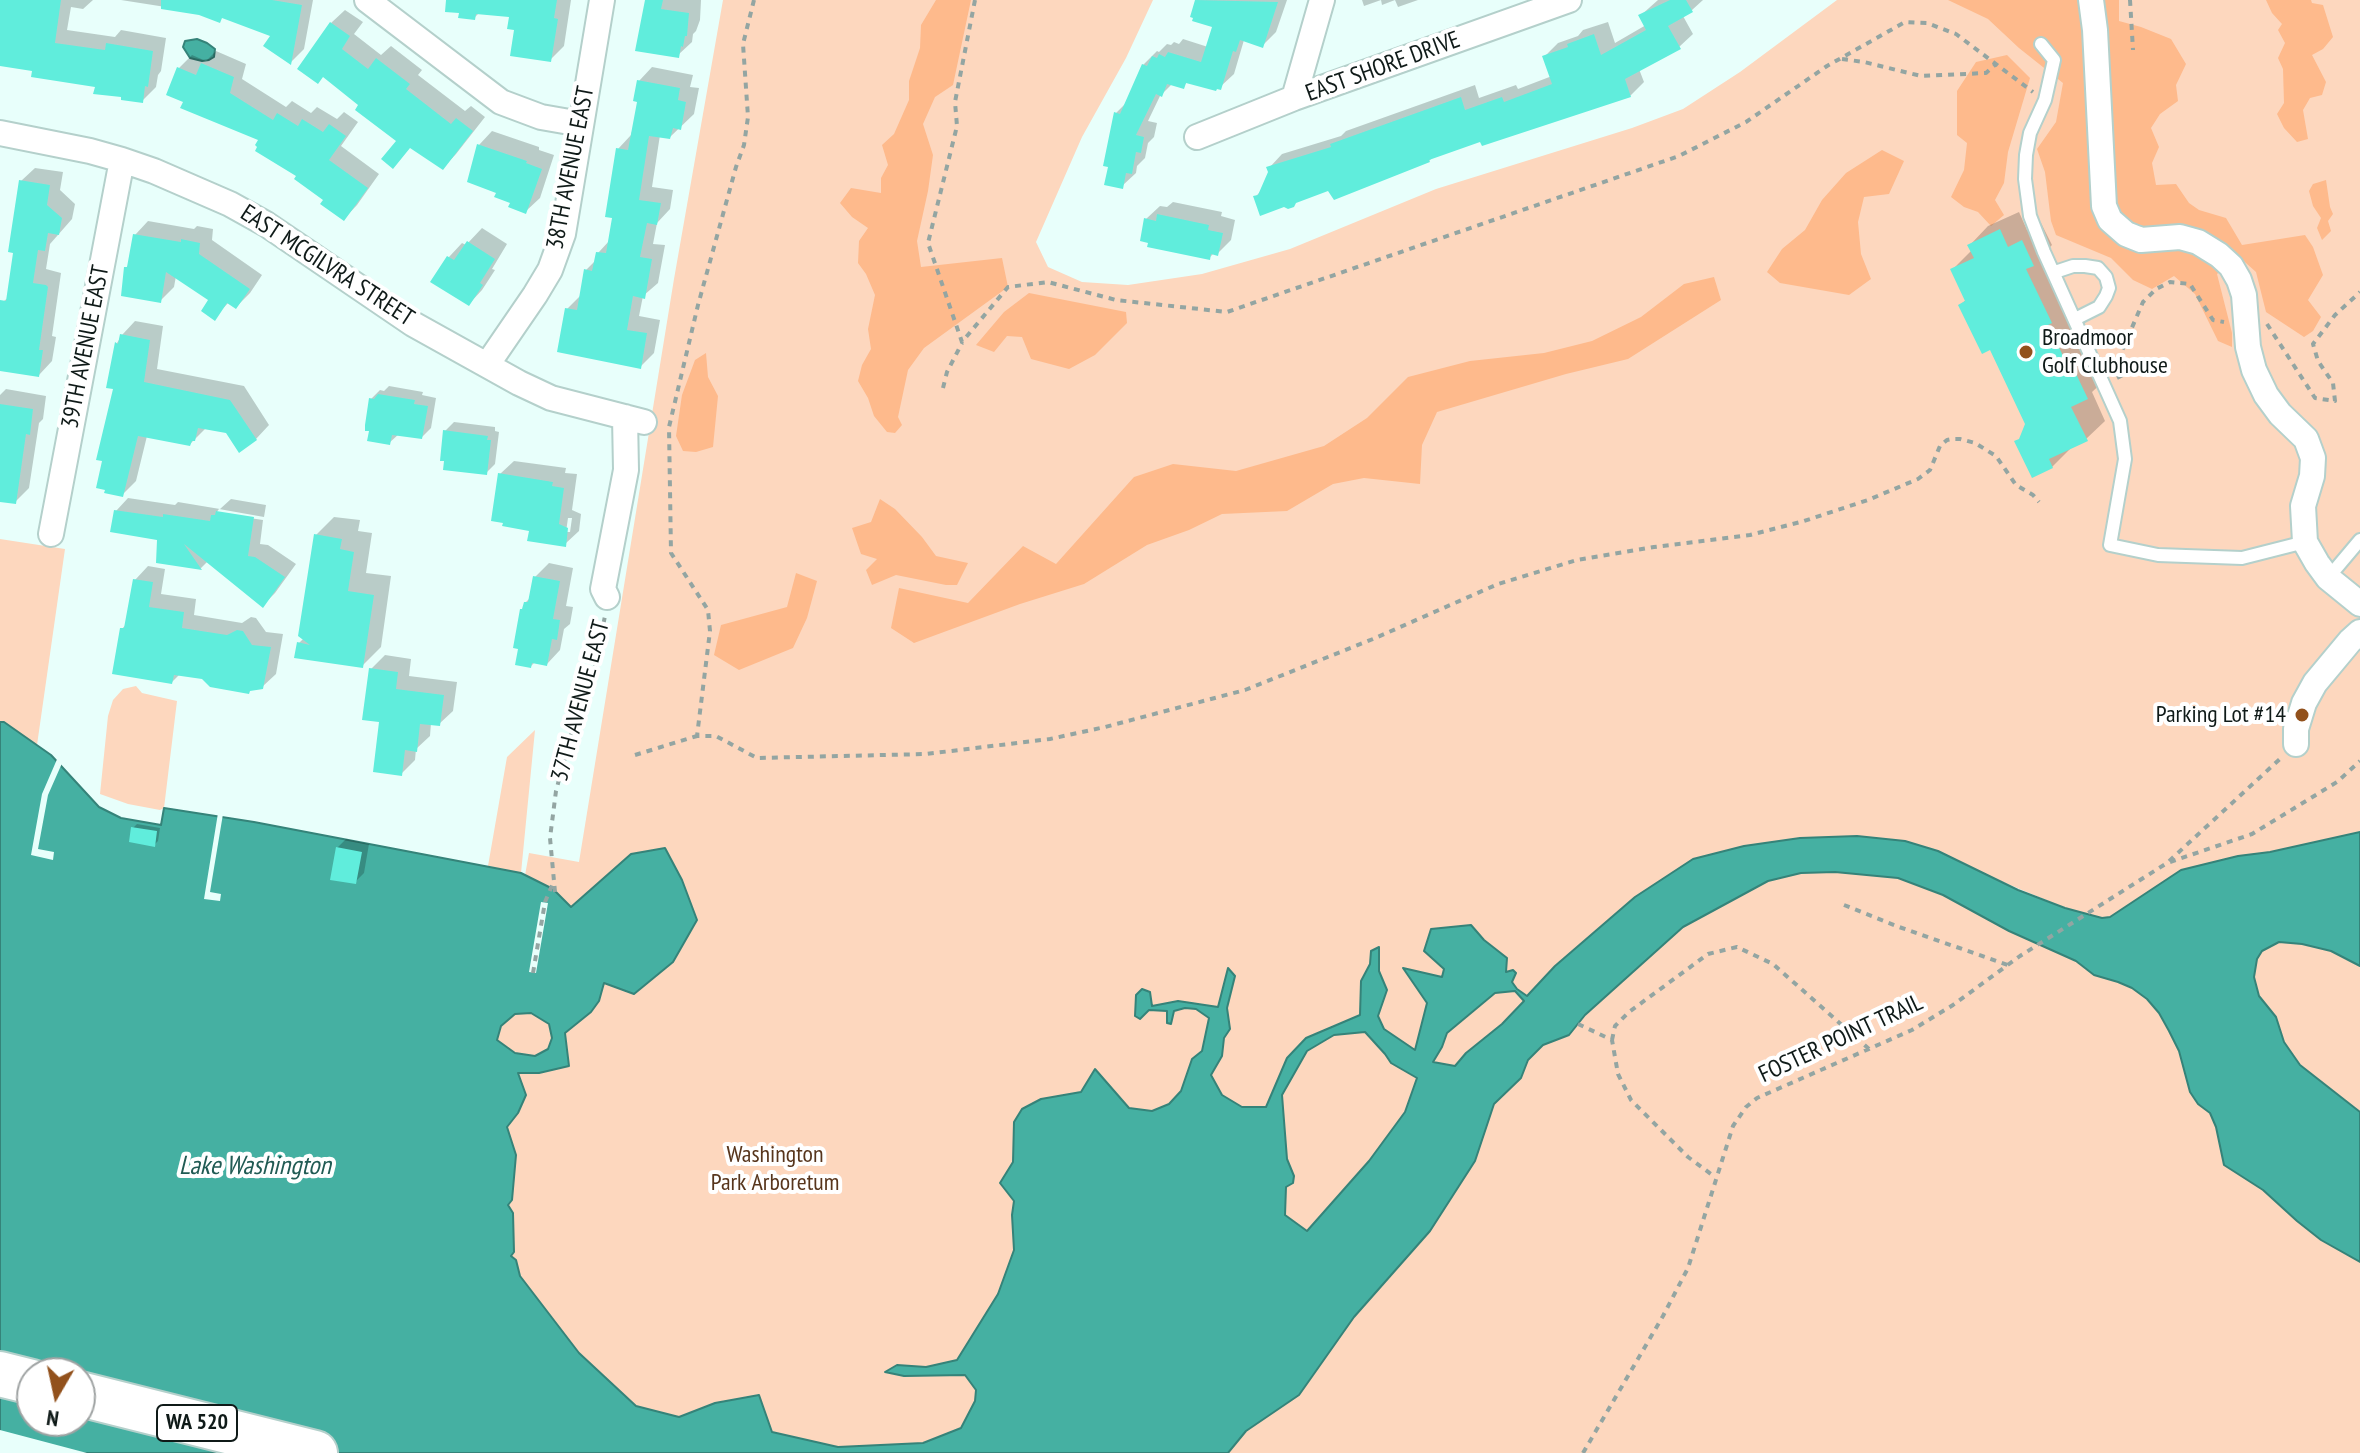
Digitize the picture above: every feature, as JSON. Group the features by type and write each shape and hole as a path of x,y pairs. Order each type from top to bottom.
{"highway":[{"name":"WA 520","path":"96,1398 315,1453"}],"street":[{"path":"367,0 501,102 541,117 581,124"},
{"name":"38TH AVENUE EAST","path":"487,365 550,270 563,234 602,0"},
{"path":"1294,98 1322,0"},
{"name":"EAST SHORE DRIVE","path":"1197,137 1294,98 1569,0"},
{"path":"2091,0 2106,211 2117,228 2132,238 2180,237 2198,242 2231,266 2244,295 2248,347 2254,370 2273,404 2306,439 2313,458 2312,476 2303,506 2305,542 2328,578 2360,604"},
{"name":"EAST MCGILVRA STREET","path":"0,133 122,160 230,204 266,224 413,324 487,365 551,398 634,420"},
{"name":"39TH AVENUE EAST","path":"51,534 122,160"},
{"name":"37TH AVENUE EAST","path":"607,597 603,589 634,420"},
{"path":"2296,744 2300,713 2315,683 2360,632"}],"lane":[{"path":"2041,44 2054,60 2045,100 2030,133 2026,155 2025,179 2030,216 2120,421 2125,459 2110,545 2158,555 2242,558 2305,542"},
{"path":"2055,272 2085,266 2098,268 2106,277 2109,288 2099,307 2075,319"},
{"path":"2328,578 2360,540"}],"path":[{"path":"697,736 710,631 708,610 671,553 669,427 698,305 744,145 748,117 743,44 754,0"},
{"path":"962,342 928,243 957,126 955,102 975,0"},
{"path":"2130,0 2133,50"},
{"path":"943,388 947,372 962,342 1008,287 1048,282 1116,300 1227,312 1679,156 1746,122 1840,59 1905,22 1927,23 1956,34 2045,100"},
{"path":"1840,59 1921,76 1986,73 1995,65"},
{"path":"2104,384 2127,373 2121,353 2143,302 2156,289 2170,282 2190,284 2213,320 2233,321"},
{"path":"2262,320 2269,324 2315,398 2335,401 2333,383 2318,361 2313,344 2335,315 2360,292"},
{"path":"635,755 697,736 716,736 757,758 926,754 1050,739 1105,727 1245,690 1373,639 1498,584 1577,560 1750,535 1868,500 1918,479 1930,470 1940,446 1952,439 1975,443 1996,456 2016,485 2039,502"},
{"name":"37TH AVENUE EAST","path":"555,892 550,838 556,791 574,724 593,676 607,597"},
{"name":"FOSTER POINT TRAIL","path":"1583,1453 1688,1268 1733,1126 1746,1107 1757,1098 1912,1030 1953,1005 2020,956 2167,863 2296,744"},
{"path":"2167,863 2252,834 2337,782 2360,761"},
{"path":"533,973 545,902 554,880"},
{"path":"1844,905 2008,965"},
{"path":"1715,1177 1688,1157 1631,1100 1618,1074 1612,1040 1615,1026 1629,1012 1708,954 1737,947 1773,964 1869,1049"},
{"path":"1578,1024 1612,1040"}],"green space":[{"name":"Washington Park Arboretum","path":"723,0 1153,0 1126,58 1082,137 1036,242 1048,267 1082,282 1128,285 1202,274 1290,249 1436,189 1683,109 1740,72 1837,0 2360,0 2360,891 2288,864 2270,852 2238,856 2181,870 2110,917 2102,918 2065,908 1905,841 1857,836 1800,838 1744,846 1693,859 1635,897 1555,966 1527,996 1517,989 1506,972 1507,958 1471,925 1442,977 1404,969 1427,1002 1415,1051 1384,1029 1378,1016 1387,990 1379,971 1379,948 1371,951 1370,964 1361,981 1360,1015 1287,1058 1266,1107 1242,1107 1222,1095 1211,1075 1222,1056 1224,1038 1230,1029 1227,1008 1235,976 1229,969 1218,1007 1195,1003 1154,1006 1136,995 1135,1015 1142,1017 1149,1010 1185,1008 1196,1009 1209,1018 1202,1051 1192,1059 1181,1091 1169,1104 1152,1111 1129,1108 1081,1092 1041,1099 1014,1122 1013,1162 1035,1205 972,1369 904,1376 965,1375 976,1390 975,1401 961,1428 951,1431 924,1451 388,1453 437,1007 673,962 697,920 682,880 665,848 631,854 571,907 521,898 529,853 579,862"},
{"path":"0,539 65,549 37,745 0,722"},
{"path":"136,686 142,693 177,701 164,808 160,810 128,804 100,794 108,716 113,700 123,689"},
{"path":"535,730 521,873 488,866 507,757"},
{"path":"1835,872 1898,878 1943,895 2009,931 2076,961 2084,968 2130,957 2360,1234 2360,1453 1164,1453 1430,1231 1475,1161 1494,1104 1521,1078 1528,1060 1543,1045 1569,1035 1585,1015 1683,927 1768,881 1801,873"},
{"path":"2360,916 2360,1210 2205,944"},
{"path":"1515,991 1525,1000 1455,1066 1432,1062 1447,1033 1495,993"},
{"path":"1365,1031 1391,1063 1424,1071 1433,1097 1308,1257 1275,1217 1282,1095 1307,1051 1334,1035"}],"shaded area":[{"path":"936,0 971,0 953,85 935,97 923,124 933,155 917,241 921,267 1002,258 1008,287 924,348 908,370 898,417 902,425 895,433 887,432 874,416 858,381 871,349 868,329 875,295 858,263 859,241 868,228 852,217 840,203 851,188 881,193 881,178 888,165 882,145 894,134 909,100 909,81 920,48 921,25"},
{"path":"1948,0 2119,0 2119,21 2171,39 2186,64 2176,85 2178,101 2160,114 2151,128 2159,147 2152,163 2156,185 2176,184 2189,203 2199,210 2226,218 2242,245 2305,235 2323,275 2308,300 2321,317 2313,331 2304,337 2266,312 2256,272 2237,255 2217,274 2232,333 2232,347 2218,341 2195,294 2174,276 2152,289 2133,280 2111,258 2056,235 2051,221 2045,172 2037,149 2056,122 2063,83 1988,19"},
{"path":"2266,0 2311,0 2323,5 2333,37 2323,49 2312,55 2326,82 2322,95 2310,98 2303,110 2308,139 2297,142 2284,128 2277,114 2284,103 2283,69 2278,58 2285,43 2278,30 2282,24"},
{"path":"2007,55 2030,78 2008,152 2004,183 1995,200 2004,215 1991,226 1978,212 1964,207 1951,197 1964,170 1967,143 1957,135 1957,91 1976,62"},
{"path":"1882,150 1904,161 1889,194 1864,197 1858,222 1861,254 1871,279 1849,295 1780,283 1767,272 1782,249 1805,230 1822,200 1846,173"},
{"path":"2326,180 2333,214 2328,221 2331,231 2322,240 2317,228 2321,218 2313,206 2309,191 2313,184"},
{"path":"1714,277 1721,300 1628,359 1437,412 1422,445 1420,484 1364,478 1333,484 1287,511 1222,514 1147,545 1084,584 914,643 891,628 899,588 968,603 1023,546 1056,564 1134,477 1173,464 1236,471 1324,446 1367,418 1408,377 1470,361 1544,353 1592,341 1641,317 1684,284"},
{"path":"1029,293 1126,312 1127,323 1095,355 1069,369 1031,359 1022,337 1007,336 994,352 976,345 1004,312"},
{"path":"706,353 708,377 718,396 713,447 696,452 683,451 676,436 682,395 695,360"},
{"path":"880,499 895,509 936,556 968,563 957,585 896,575 872,585 866,570 877,559 861,554 852,528 871,522"},
{"path":"796,573 817,581 807,618 793,648 739,670 714,655 721,625 787,607"}],"water":[{"path":"197,39 215,49 214,57 202,61 190,58 183,47 185,41"},
{"name":"Lake Washington","path":"0,722 51,755 99,807 121,818 161,825 164,808 521,873 553,889 571,907 631,854 665,848 682,880 697,920 673,962 634,994 604,983 599,1001 591,1012 565,1033 569,1066 539,1073 518,1073 526,1095 507,1127 516,1155 512,1200 508,1205 513,1213 514,1252 511,1256 516,1260 520,1276 579,1353 636,1406 679,1417 715,1403 759,1395 772,1432 838,1447 923,1443 961,1428 975,1401 976,1390 965,1375 904,1376 885,1372 897,1365 926,1367 957,1360 998,1294 1014,1250 1014,1201 1000,1183 1013,1162 1014,1122 1022,1109 1041,1099 1081,1092 1095,1069 1129,1108 1152,1111 1169,1104 1181,1091 1192,1059 1202,1051 1209,1018 1196,1009 1185,1008 1174,1011 1171,1024 1167,1023 1167,1011 1149,1010 1140,1019 1135,1016 1136,995 1142,989 1150,992 1152,1006 1178,1001 1218,1007 1228,968 1235,976 1227,1008 1230,1029 1224,1038 1222,1056 1211,1075 1222,1095 1242,1107 1266,1107 1287,1058 1306,1038 1360,1015 1361,981 1370,964 1371,951 1379,947 1379,971 1387,990 1378,1016 1384,1029 1415,1050 1427,1003 1403,968 1442,977 1444,969 1424,951 1431,929 1471,925 1507,958 1506,972 1513,970 1516,973 1512,982 1527,996 1555,966 1635,897 1693,859 1744,846 1800,838 1857,836 1905,841 1938,851 2018,890 2102,918 2110,917 2181,870 2360,832 2360,966 2331,951 2279,942 2262,951 2257,959 2254,977 2259,996 2276,1017 2284,1042 2300,1065 2360,1112 2360,1262 2321,1240 2263,1190 2224,1165 2216,1127 2210,1113 2198,1104 2190,1092 2179,1051 2169,1031 2147,999 2132,988 2094,975 2076,961 2009,931 1943,895 1898,878 1835,872 1801,873 1768,881 1683,927 1585,1015 1569,1035 1543,1045 1528,1060 1521,1078 1494,1104 1475,1161 1430,1231 1354,1317 1299,1395 1246,1431 1228,1453 0,1453","holes":["1515,991 1524,1001 1455,1066 1433,1062 1447,1033 1495,993","531,1013 549,1024 552,1038 548,1049 535,1056 515,1053 497,1040 501,1026 515,1014","1365,1032 1391,1063 1417,1078 1405,1112 1369,1161 1307,1231 1285,1215 1286,1187 1293,1183 1294,1176 1287,1159 1282,1095 1307,1051 1334,1035"]}],"pier":[{"path":"58,757 63,761 48,795 38,849 54,852 53,860 31,855 42,794"},
{"path":"218,813 223,814 210,892 221,894 220,901 204,899"},
{"path":"541,902 548,903 536,973 529,972"},
{"path":"0,1430 16,1434 16,1437 87,1453 0,1453"}],"building":[{"path":"0,0 61,0 55,43 105,50 106,43 153,51 143,103 93,94 95,87 31,77 32,71 0,66"},
{"path":"161,0 272,0 302,5 291,65 263,46 270,36 222,18 220,23 199,15 161,9"},
{"path":"446,0 557,0 554,18 558,19 551,62 510,56 514,30 507,29 509,17 476,14 475,20 458,18 459,13 445,12"},
{"path":"645,0 663,0 661,9 689,13 687,36 679,58 635,51"},
{"path":"1195,0 1278,2 1263,48 1240,40 1236,52 1233,51 1221,90 1186,83 1184,89 1167,84 1162,97 1156,94 1136,135 1144,137 1141,153 1136,152 1132,174 1126,173 1123,189 1104,185 1108,167 1103,166 1114,112 1120,114 1142,64 1147,66 1152,56 1157,58 1159,54 1165,57 1168,52 1201,62 1212,27 1192,21 1190,17"},
{"path":"1670,0 1686,0 1693,12 1668,26 1681,49 1625,79 1631,97 1482,146 1480,142 1334,200 1328,191 1296,203 1294,207 1284,207 1260,216 1253,196 1258,195 1268,172 1266,167 1331,147 1330,144 1461,97 1465,110 1502,97 1504,102 1552,84 1542,56 1594,34 1601,55 1646,30 1638,15"},
{"path":"330,22 350,36 342,49 368,69 376,58 410,84 406,89 451,124 456,118 473,131 443,170 410,148 393,169 381,159 396,141 355,110 358,105 323,77 318,84 297,69"},
{"path":"201,63 234,77 230,93 273,120 277,113 298,126 302,119 323,132 329,124 346,136 329,160 368,188 344,221 320,204 323,200 294,179 296,176 255,151 258,140 180,108 183,102 166,95 177,67 196,75"},
{"path":"637,80 680,88 678,100 686,102 681,130 673,128 670,139 649,136 639,200 661,203 657,225 647,223 640,257 652,259 645,299 633,296 627,330 647,333 641,369 557,352 565,308 577,310 584,269 592,271 596,252 606,253 612,218 605,217 616,148 628,150 637,102 633,101"},
{"path":"477,144 542,169 526,214 508,207 510,203 494,197 496,193 467,182"},
{"path":"19,180 50,185 47,205 62,218 59,235 48,233 45,251 38,250 33,283 48,287 39,350 43,350 39,377 0,371 0,300 6,301 13,253 8,252"},
{"path":"1157,214 1209,225 1208,230 1223,233 1218,256 1211,254 1210,260 1147,247 1148,243 1140,241 1144,218 1156,221"},
{"name":"Broadmoor Golf Clubhouse","path":"2000,229 2008,247 2022,240 2034,266 2026,269 2052,323 2048,325 2088,399 2071,407 2088,441 2049,459 2053,468 2032,478 2014,441 2019,439 2025,424 1990,350 1982,354 1958,305 1965,301 1950,269 1974,258 1967,245"},
{"path":"133,234 200,243 199,254 250,289 236,309 227,303 215,321 201,311 208,300 166,272 161,303 121,296 124,267 127,267"},
{"path":"467,241 495,259 469,306 430,282 447,256 454,260"},
{"path":"120,334 150,340 144,382 230,400 257,440 239,453 226,433 198,428 195,441 190,446 138,436 123,497 96,488 102,461 96,460 113,389 106,388 115,342 118,344"},
{"path":"378,394 415,400 414,404 428,406 422,439 392,435 390,445 367,441 369,431 365,431 365,425 369,398 374,399"},
{"path":"0,404 33,409 30,435 26,434 16,504 0,502"},
{"path":"443,430 488,436 487,440 491,440 487,475 443,470 444,461 440,461"},
{"path":"498,473 553,482 552,486 564,488 559,524 568,528 566,547 527,541 529,531 491,521"},
{"path":"114,510 210,521 216,511 254,517 248,556 255,557 285,577 263,608 184,544 202,570 156,563 157,540 110,532"},
{"path":"314,534 342,539 340,549 354,552 348,591 374,595 363,668 294,658 297,642 310,645 298,636"},
{"path":"533,576 560,581 553,619 560,620 557,640 552,639 547,666 532,663 531,668 515,665 518,649 513,648 520,609 524,602 528,602"},
{"path":"133,579 153,582 149,607 184,612 182,628 227,635 237,630 243,631 252,645 271,647 263,689 250,691 249,694 210,687 202,679 174,675 172,684 112,674"},
{"path":"369,668 398,672 396,689 444,695 440,726 420,724 417,752 405,750 402,776 373,772 379,722 362,720"},
{"path":"131,827 157,831 155,847 129,842"},
{"path":"336,847 362,852 356,884 330,880"}],"place":[{"name":"Broadmoor Golf Clubhouse","path":"2026,352"},
{"name":"Parking Lot #14","path":"2302,715"}]}
